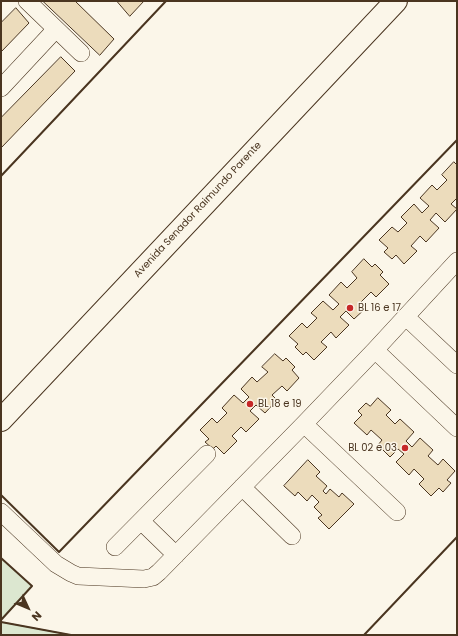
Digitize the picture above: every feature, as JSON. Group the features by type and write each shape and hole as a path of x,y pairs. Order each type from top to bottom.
{"street":[{"path":"27,1 81,53"},
{"name":"Avenida Senador Raimundo Parente","path":"1,420 396,1"},
{"path":"1,88 56,29"},
{"path":"1,512 56,564 78,576 144,579 153,577 304,424 457,261"},
{"path":"406,317 457,365"},
{"path":"375,350 457,428"},
{"path":"304,424 397,512"},
{"path":"115,547 207,454"},
{"path":"242,488 292,536"},
{"path":"141,521 176,554"}],"green space":[{"path":"1,558 32,586 1,620"},
{"path":"1,622 71,635 1,635"}],"building":[{"path":"43,1 75,1 114,39 100,55"},
{"path":"117,1 144,1 130,16"},
{"path":"16,8 29,23 1,52 1,23"},
{"path":"61,57 75,71 1,148 1,118"},
{"path":"454,162 457,165 457,198 451,204 457,209 445,222 436,213 430,220 439,228 426,242 420,236 411,246 417,251 404,264 396,255 392,259 384,252 388,248 379,240 392,227 398,232 407,223 401,217 414,204 422,213 429,206 420,198 432,185 437,190 447,180 442,175"},
{"name":"BL 16 e 17","path":"364,259 372,267 375,264 383,272 380,275 389,284 376,297 371,292 361,302 367,307 354,319 346,311 340,317 349,325 336,338 331,332 321,342 327,347 314,360 306,352 303,355 295,347 298,344 289,336 302,323 307,328 317,318 311,313 323,301 333,310 339,304 329,295 341,282 347,288 357,278 352,272"},
{"name":"BL 18 e 19","path":"275,354 283,361 286,358 295,367 292,370 299,378 287,391 282,386 272,395 277,400 265,413 256,405 250,411 259,419 246,432 241,427 232,436 237,441 224,454 216,446 213,449 205,442 209,439 200,430 212,418 217,423 227,413 222,408 234,395 243,403 249,397 241,389 252,377 257,382 268,372 262,367"},
{"name":"BL 02 e 03","path":"378,398 391,410 386,415 395,424 400,419 414,432 406,441 412,447 420,438 433,450 428,456 438,465 443,459 455,471 447,480 451,483 443,492 439,488 431,496 419,484 424,479 414,469 409,475 396,462 404,454 398,449 390,457 378,445 382,440 371,430 367,435 354,423 362,415 358,411 366,403 370,406"},
{"path":"308,460 320,472 316,476 327,486 323,491 326,494 330,489 339,497 342,493 354,504 329,529 318,518 322,515 314,507 319,502 312,495 307,501 298,492 295,496 284,486"}],"wall":[{"path":"1,176 166,1"},
{"path":"1,495 59,552 457,140"},
{"path":"364,635 457,537"},
{"path":"1,558 32,586 1,620"},
{"path":"1,622 71,635"}],"place":[{"name":"BL 16 e 17","path":"350,308"},
{"name":"BL 18 e 19","path":"250,404"},
{"name":"BL 02 e 03","path":"405,448"}]}
